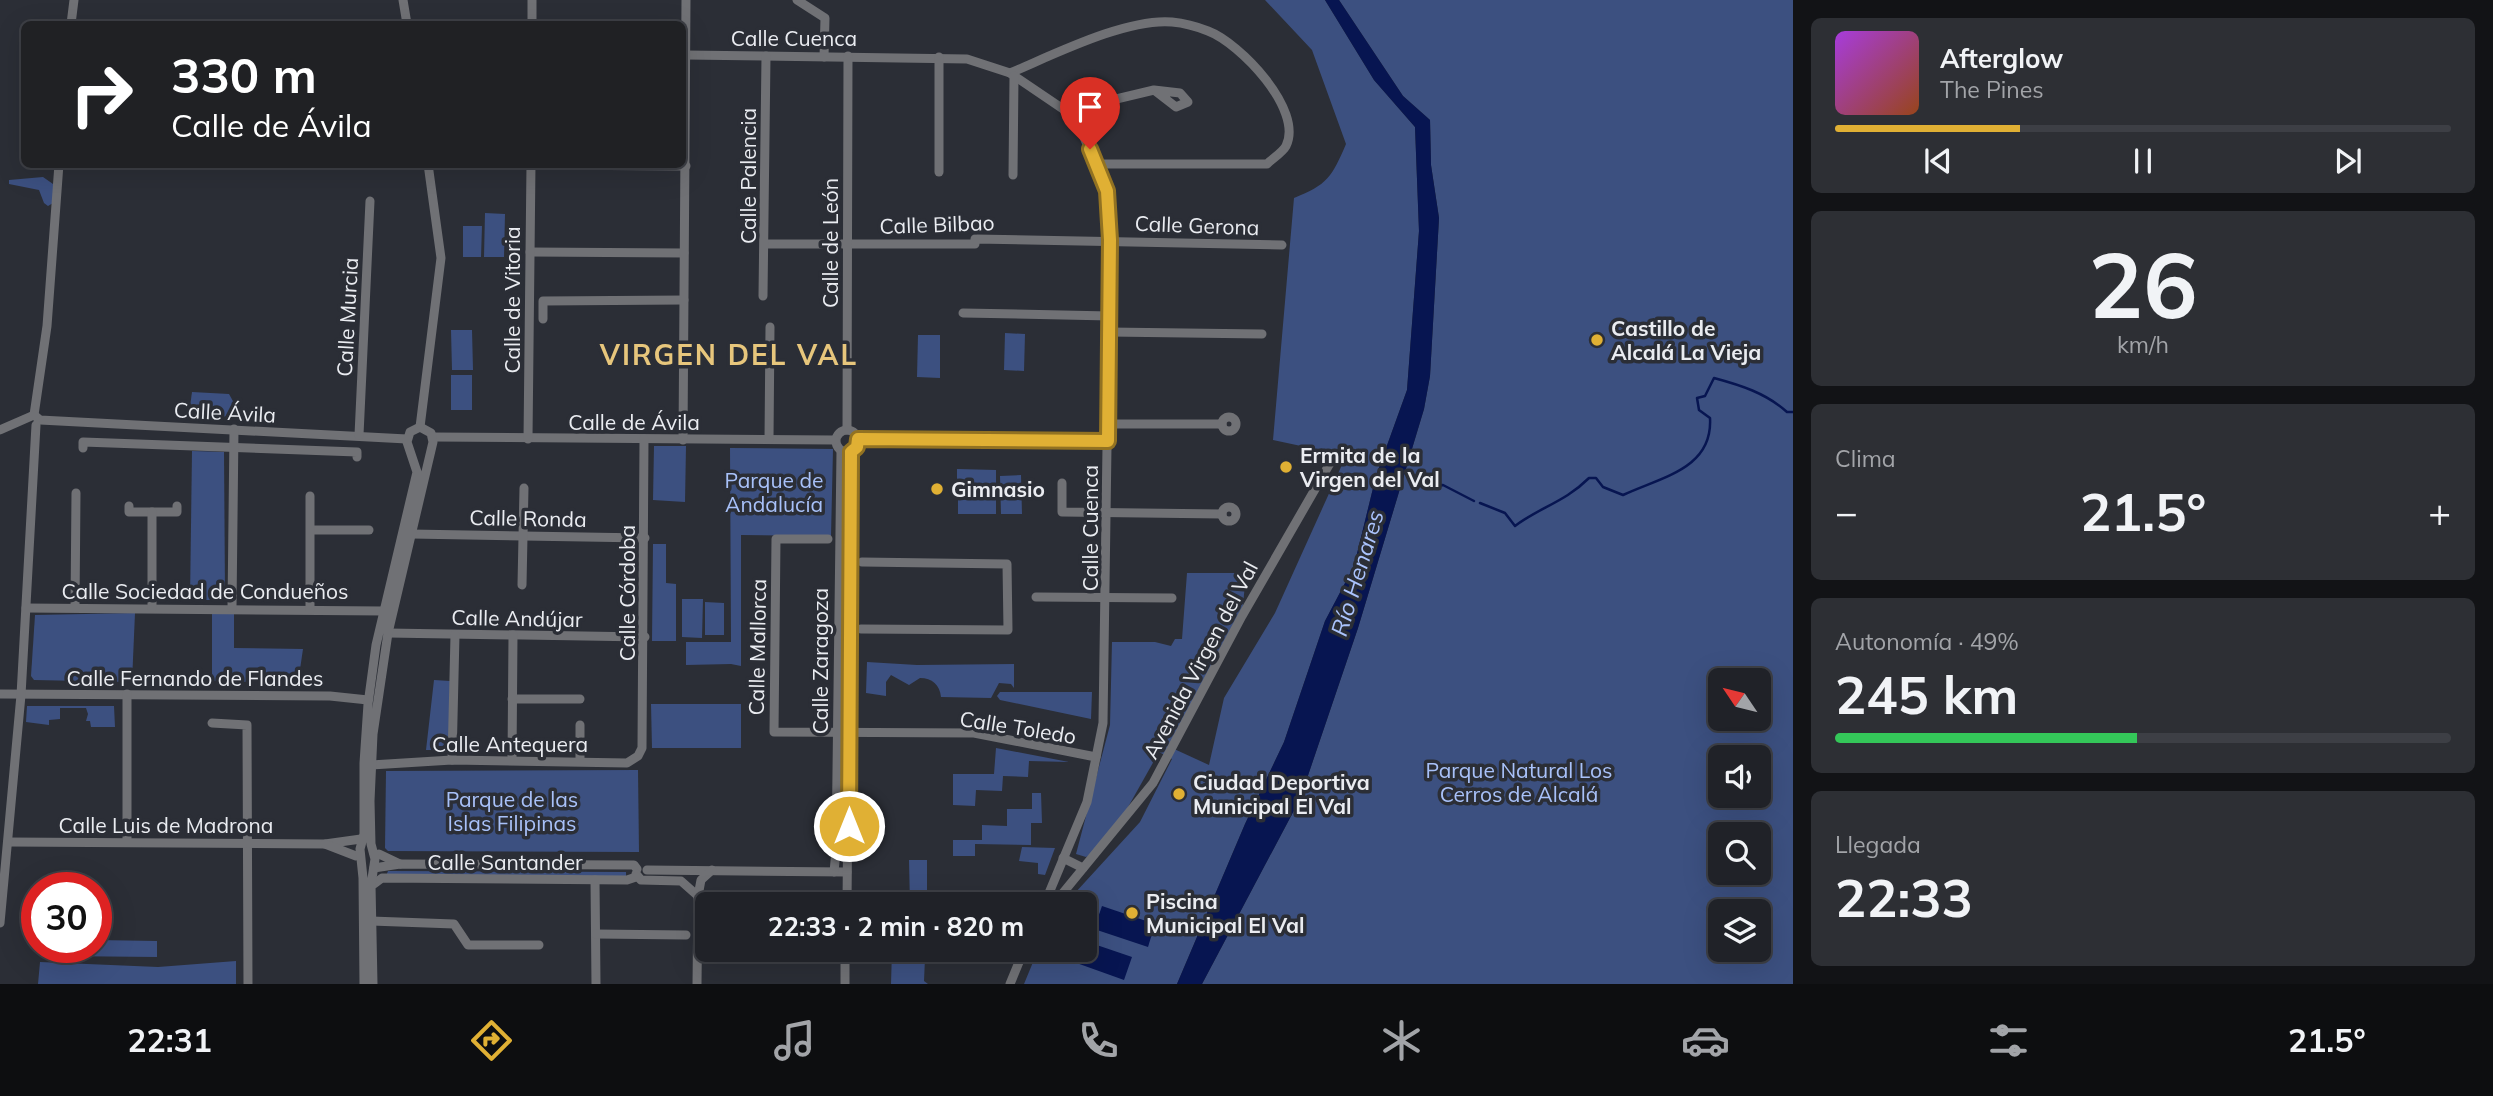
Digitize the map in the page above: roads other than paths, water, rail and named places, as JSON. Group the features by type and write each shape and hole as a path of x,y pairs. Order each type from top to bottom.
{"street":[{"path":"71,21 74,0"},
{"path":"402,0 406,21"},
{"path":"532,0 532,21"},
{"path":"686,0 686,55"},
{"path":"797,0 825,18 824,57"},
{"path":"1013,175 1012,75 1110,32 1171,22 1209,31 1240,51 1269,83 1290,120 1286,146 1267,164 1097,164"},
{"name":"Calle Cuenca","path":"686,55 967,59 1012,75 1066,111 1097,164 1107,191 1110,240 1107,597 1103,723 1087,802 1063,858"},
{"name":"Calle Palencia","path":"764,296 766,56"},
{"name":"Calle de León","path":"847,430 848,57"},
{"path":"939,57 939,172"},
{"path":"1066,111 1154,90"},
{"path":"0,923 21,695 35,420 47,326 59,168"},
{"path":"420,427 441,258 429,168"},
{"name":"Calle de Vitoria","path":"529,438 531,168"},
{"path":"683,440 686,168"},
{"name":"Calle Murcia","path":"359,435 370,201"},
{"name":"Calle Bilbao","path":"765,244 975,244 975,239 1110,240"},
{"name":"Calle Gerona","path":"1110,240 1282,246"},
{"path":"530,252 684,253"},
{"path":"543,319 543,301 684,300"},
{"path":"963,313 1110,316"},
{"path":"769,327 769,439"},
{"path":"1110,332 1262,334"},
{"name":"Calle Ávila","path":"0,430 35,420 407,439"},
{"path":"1108,424 1222,424"},
{"path":"364,984 362,884 358,848 362,825 368,699 384,611 417,472 413,450 407,439 413,429 420,427 429,430 433,437 388,633 371,765 377,862 371,921 373,984"},
{"path":"232,608 234,429"},
{"path":"847,430 854,433 858,439 857,447 846,452 835,440 840,432 847,430"},
{"name":"Calle de Ávila","path":"433,437 835,440"},
{"name":"Calle Córdoba","path":"642,748 645,637 644,439"},
{"path":"858,439 1108,441"},
{"name":"Calle Ávila","path":"83,448 83,442 233,446 357,452 357,457"},
{"path":"413,450 423,453 431,448"},
{"name":"Calle Zaragoza","path":"834,872 846,452"},
{"name":"Calle Zaragoza","path":"846,452 849,734 847,892"},
{"name":"Avenida Virgen del Val","path":"1063,892 1153,783 1242,616 1333,458"},
{"path":"1062,483 1062,512 1222,514"},
{"path":"522,585 524,488"},
{"path":"75,607 76,494"},
{"path":"310,496 310,609"},
{"path":"129,506 129,512 177,512 177,506"},
{"path":"152,512 152,608"},
{"path":"311,530 369,530"},
{"name":"Calle Ronda","path":"411,534 645,538"},
{"name":"Calle Mallorca","path":"828,538 776,539 774,732 849,734"},
{"path":"861,629 1008,630 1007,564 862,562"},
{"path":"1036,597 1172,598"},
{"name":"Calle Sociedad de Condueños","path":"26,608 384,611"},
{"name":"Calle Andújar","path":"388,633 645,637"},
{"path":"452,760 455,635"},
{"path":"512,760 513,635"},
{"name":"Calle Fernando de Flandes","path":"0,694 330,696 368,699"},
{"path":"127,694 127,841"},
{"path":"512,699 580,699"},
{"path":"212,723 247,724 248,984"},
{"path":"580,725 580,761"},
{"name":"Calle Toledo","path":"849,734 974,733 1096,757"},
{"name":"Calle Antequera","path":"371,765 452,760 626,762 638,756 642,748"},
{"name":"Calle Luis de Madrona","path":"340,844 362,825"},
{"path":"373,828 371,844 377,862"},
{"name":"Calle Luis de Madrona","path":"8,842 248,841 340,844 358,848"},
{"path":"340,844 358,848 377,862"},
{"path":"358,848 371,844"},
{"path":"1049,892 1063,858 1083,867"},
{"name":"Calle Santander","path":"377,862 634,864 642,874 681,881 695,893"},
{"path":"373,884 396,863"},
{"path":"699,892 701,880 712,870"},
{"name":"Calle Santander","path":"373,884 382,878 627,880 642,874 712,870 847,872"},
{"path":"596,880 596,984"},
{"path":"371,921 454,924 468,945 539,945"},
{"path":"596,934 685,935"},
{"path":"697,962 697,984"},
{"path":"845,962 845,984"},
{"path":"1010,984 1019,962"}],"water":[{"name":"Río Henares","path":"1325,0 1339,0 1403,96 1430,120 1431,165 1439,218 1430,376 1424,409 1358,628 1300,799 1202,984 1177,984 1245,824 1284,742 1325,621 1354,566 1376,476 1407,390 1419,231 1415,127 1374,80"},
{"path":"1102,906 1155,924 1148,947 1097,930"},
{"path":"1097,945 1132,957 1124,980 1074,962 1097,962"}],"waterway":[{"path":"1480,503 1505,513 1515,526 1571,493 1589,478 1596,478 1603,487 1623,495 1682,469 1703,449 1709,435 1710,418 1699,410 1697,398 1705,396 1714,378 1752,390 1787,412 1793,412"},
{"path":"1403,469 1428,486 1443,485 1474,501"}],"place":[{"name":"Castillo de Alcalá La Vieja","path":"1597,340"},
{"name":"Ermita de la Virgen del Val","path":"1286,467"},
{"name":"Gimnasio","path":"937,489"},
{"name":"Ciudad Deportiva Municipal El Val","path":"1179,794"},
{"name":"Piscina Municipal El Val","path":"1132,913"}],"district":[{"name":"VIRGEN DEL VAL","path":"729,354"}],"park label":[{"name":"Parque de Andalucía","path":"774,492"},
{"name":"Parque Natural Los Cerros de Alcalá","path":"1519,782"},
{"name":"Parque de las Islas Filipinas","path":"512,811"}]}
